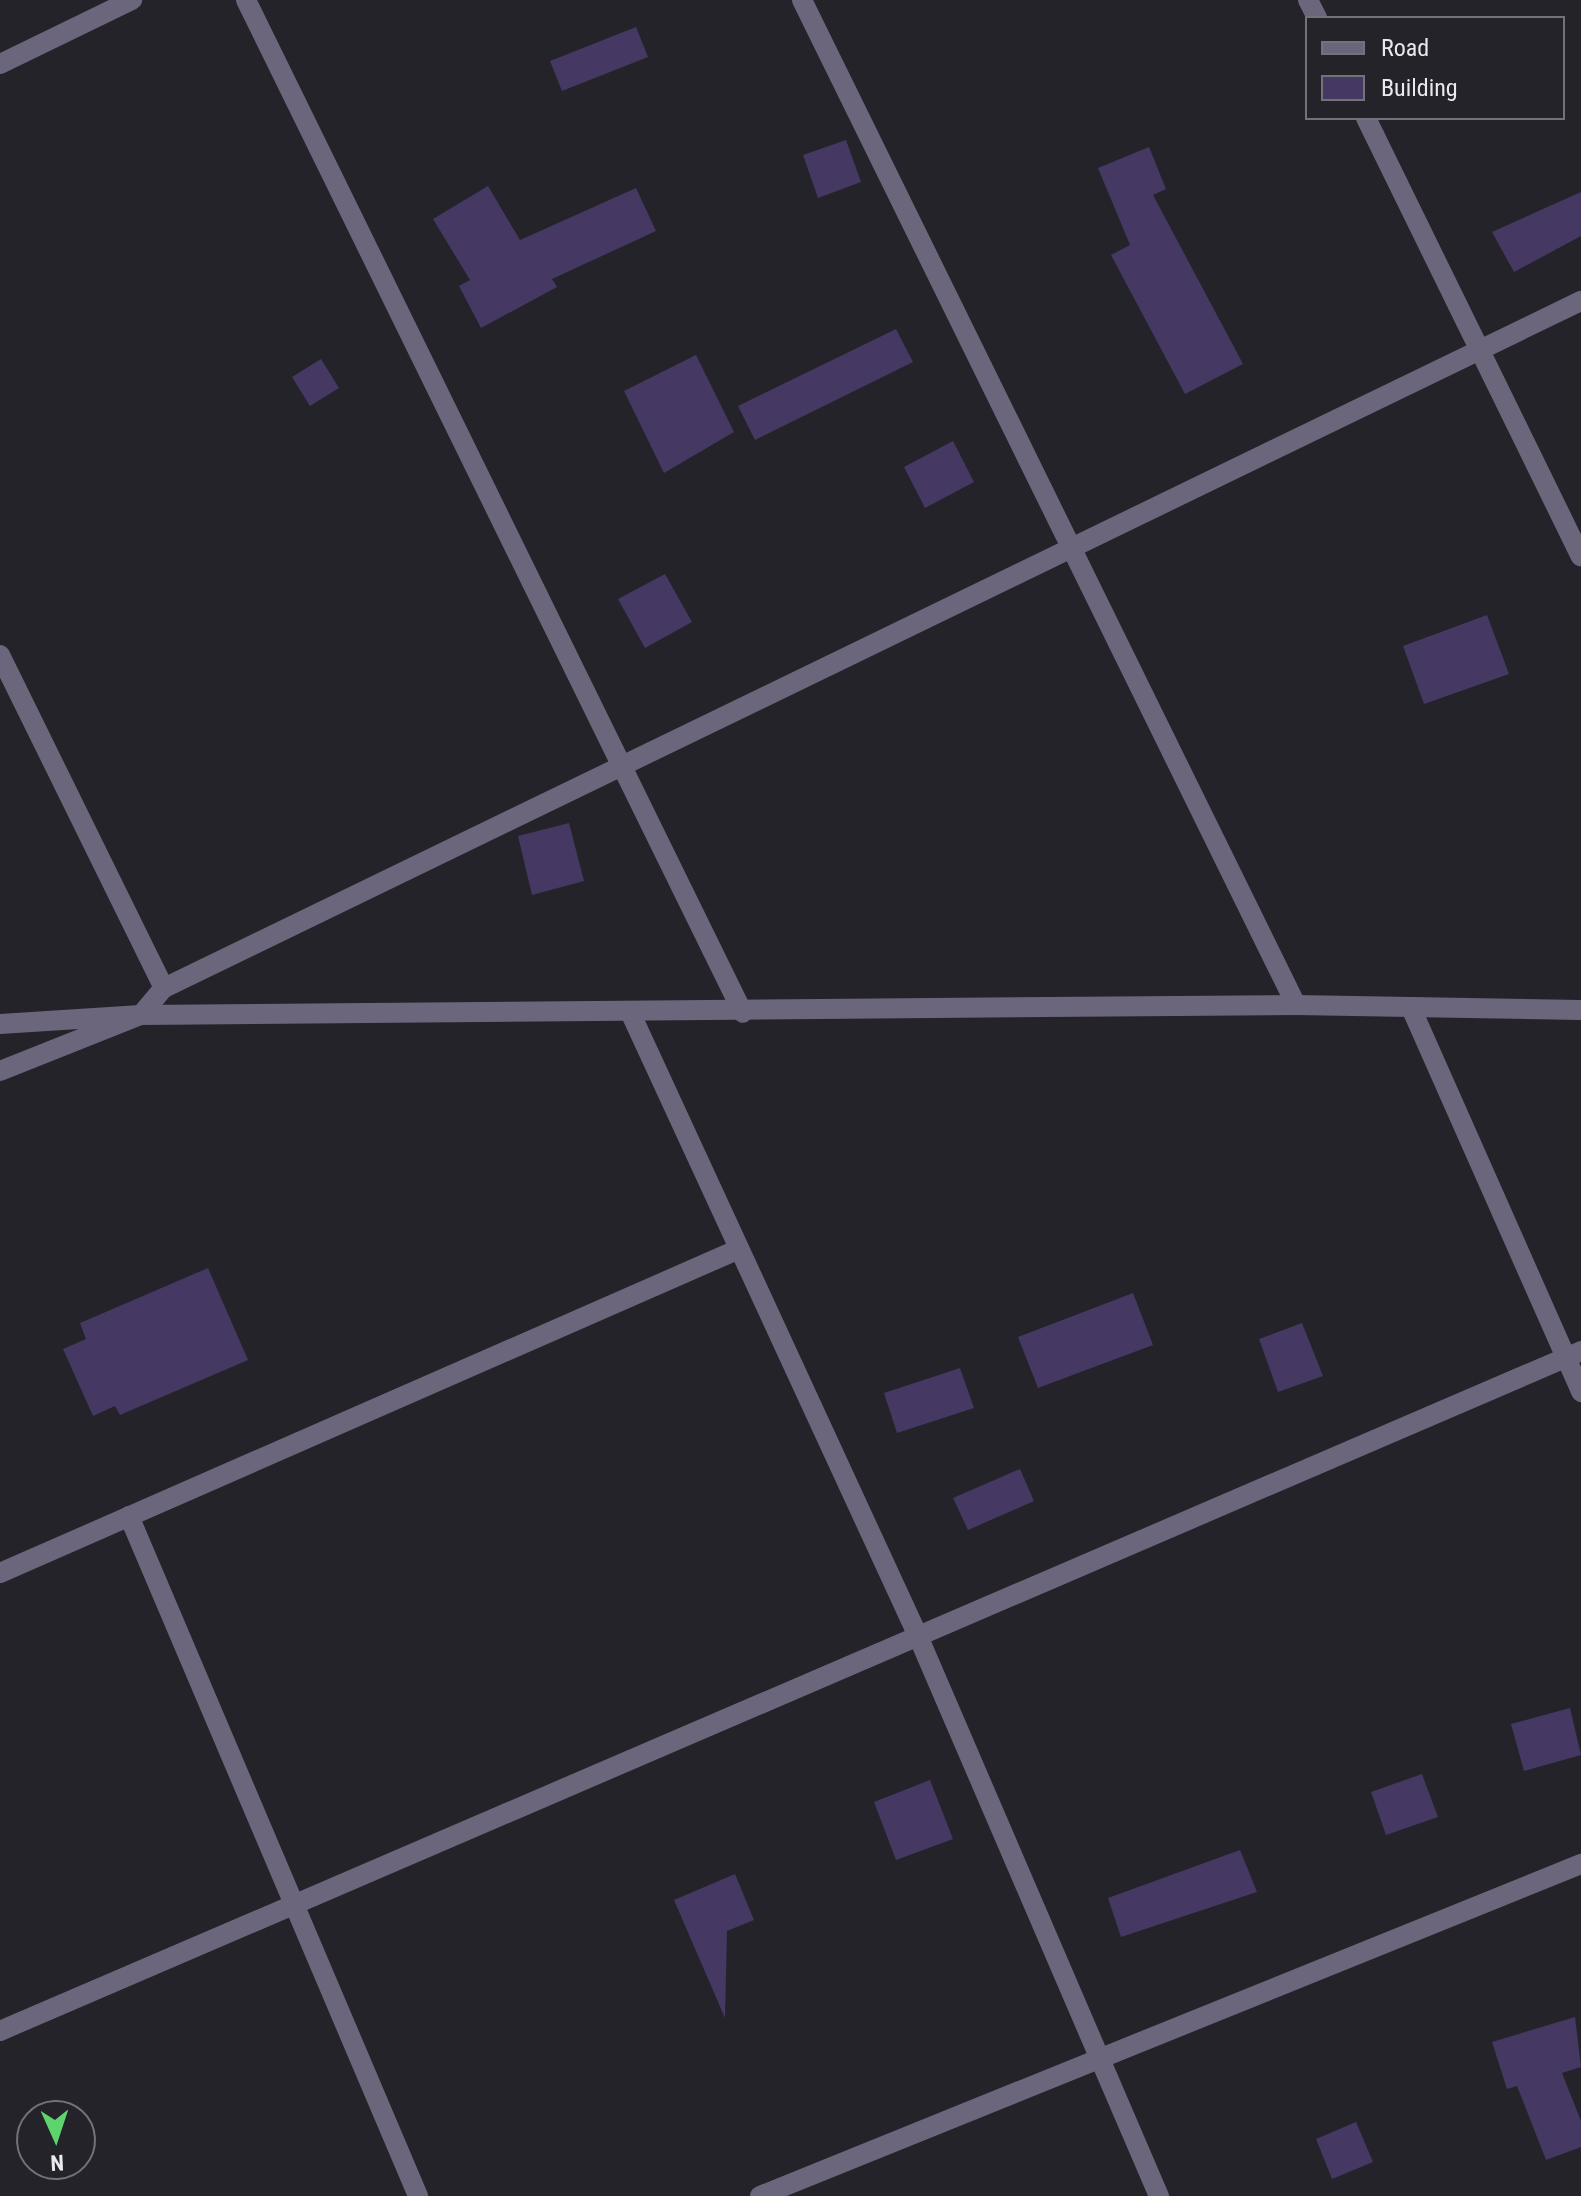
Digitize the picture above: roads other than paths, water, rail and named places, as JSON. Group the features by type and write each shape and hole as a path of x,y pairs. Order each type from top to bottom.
{"street":[{"path":"0,64 132,0"},
{"path":"246,0 743,1013"},
{"path":"802,0 1296,1005"},
{"path":"1367,120 1581,556"},
{"path":"0,1071 141,1015 164,988 1581,301"},
{"path":"0,655 164,988"},
{"path":"0,1024 141,1015 631,1014 1296,1005 1412,1010 1581,1010"},
{"path":"1412,1010 1573,1354 1581,1392"},
{"path":"631,1014 918,1636 1159,2196"},
{"path":"0,1573 739,1249"},
{"path":"0,2031 1573,1354"},
{"path":"129,1516 418,2196"},
{"path":"760,2196 1581,1864"}]}
